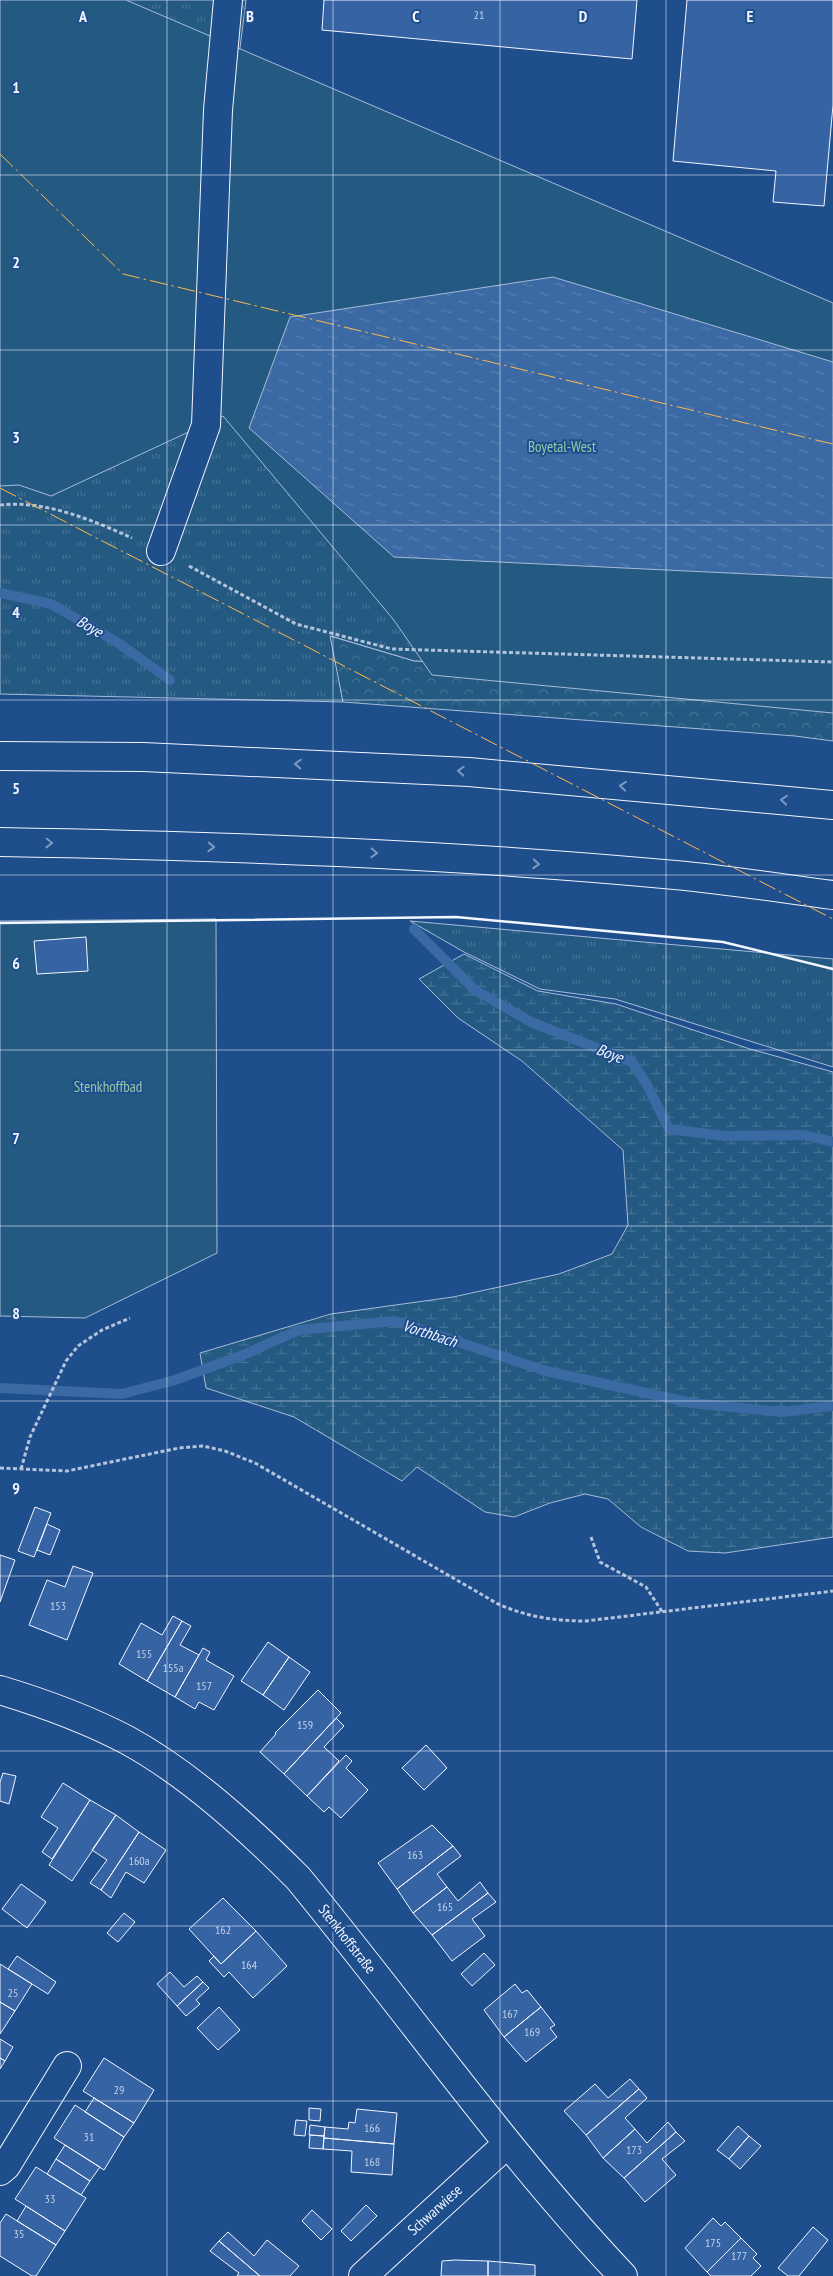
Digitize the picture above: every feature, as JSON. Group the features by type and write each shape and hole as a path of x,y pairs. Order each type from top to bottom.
{"main road":[{"path":"161,551 206,425 218,110 228,0"},
{"path":"0,756 143,757 469,772 833,805"},
{"path":"0,842 310,850 498,861 676,875 833,895"},
{"name":"Stenkhoffstraße","path":"0,1690 37,1702 127,1740 170,1767 260,1840 298,1878 333,1920 507,2144 580,2230 623,2276"},
{"path":"0,2172 6,2166 67,2066"},
{"name":"Schwarwiese","path":"363,2276 507,2144"}],"path":[{"path":"0,505 16,503 85,517 161,551 296,624 392,649 833,662"},
{"path":"21,1469 30,1437 66,1361 78,1346 102,1330 130,1318"},
{"path":"0,1468 67,1471 179,1448 203,1446 225,1450 255,1463 498,1604 520,1613 552,1621 586,1621 663,1613 833,1591"},
{"path":"591,1536 600,1562 646,1587 663,1613"}],"green space":[{"name":"Boyetal-West","path":"0,0 246,0 232,112 833,685 414,661 331,636 343,702 0,694"},
{"name":"Boyetal-West","path":"0,0 126,0 833,303 833,713 432,675 393,619 223,416 51,496 19,485 0,486"},
{"path":"330,636 414,661 833,685 833,741 795,736 343,702"},
{"name":"Stenkhoffbad","path":"216,919 217,1253 85,1318 0,1316 0,921"},
{"path":"410,921 833,959 833,1067 615,999 540,989 464,952"},
{"path":"464,954 538,991 616,1004 750,1049 833,1072 833,1537 725,1553 688,1551 641,1527 608,1499 585,1494 550,1503 514,1517 485,1512 417,1467 402,1481 294,1417 206,1388 200,1353 331,1314 453,1297 559,1274 612,1254 628,1225 623,1150 522,1061 458,1018 419,979"}],"water":[{"path":"553,277 833,362 833,578 394,557 249,428 290,317"}],"building":[{"path":"324,0 637,0 632,59 322,30"},
{"path":"687,0 833,0 833,105 824,206 773,202 776,171 673,161"},
{"path":"86,937 88,971 37,974 34,941"},
{"path":"35,1507 51,1513 34,1557 18,1551"},
{"path":"47,1524 60,1530 50,1555 37,1550"},
{"path":"0,1555 15,1560 0,1602"},
{"path":"73,1566 93,1573 67,1640 29,1625 47,1580 65,1587"},
{"path":"173,1616 182,1621 147,1681 119,1664 141,1623 162,1635"},
{"path":"182,1621 191,1626 180,1645 199,1655 175,1697 147,1681"},
{"path":"268,1642 289,1657 263,1695 241,1681"},
{"path":"203,1648 210,1652 206,1660 234,1676 214,1710 199,1702 195,1709 175,1697"},
{"path":"289,1657 310,1672 284,1710 263,1695"},
{"path":"318,1690 341,1713 284,1774 260,1752 275,1733"},
{"path":"336,1718 344,1726 324,1747 339,1761 307,1796 284,1774"},
{"path":"426,1745 447,1768 424,1790 402,1768"},
{"path":"346,1755 352,1761 346,1768 368,1790 341,1818 329,1807 324,1812 307,1796"},
{"path":"3,1773 16,1776 9,1804 0,1801 0,1782"},
{"path":"63,1783 90,1800 52,1859 42,1852 58,1828 41,1817"},
{"path":"90,1800 116,1815 72,1881 49,1865"},
{"path":"116,1815 139,1832 101,1890 90,1883 107,1860 92,1850"},
{"path":"432,1825 453,1846 397,1889 378,1863"},
{"path":"139,1832 166,1850 144,1883 126,1872 111,1898 101,1890"},
{"path":"453,1846 461,1856 437,1874 447,1887 413,1913 397,1889"},
{"path":"480,1882 488,1893 432,1935 413,1913 447,1887 458,1901"},
{"path":"21,1884 46,1902 27,1928 2,1909"},
{"path":"488,1893 496,1902 472,1919 485,1936 452,1961 432,1935"},
{"path":"223,1898 256,1931 221,1964 189,1929"},
{"path":"124,1913 135,1922 118,1942 107,1933"},
{"path":"256,1931 287,1966 253,1998 229,1972 224,1977 209,1961 214,1956 221,1964"},
{"path":"484,1953 495,1965 472,1986 461,1974"},
{"path":"17,1956 56,1982 48,1994 8,1969"},
{"path":"0,1964 32,1984 15,2011 0,2002"},
{"path":"170,1972 184,1987 197,1976 203,1982 177,2006 157,1984"},
{"path":"203,1982 209,1988 196,2000 200,2004 186,2016 177,2006"},
{"path":"515,1984 522,1993 527,1990 541,2007 504,2037 484,2010"},
{"path":"0,2002 15,2011 0,2034"},
{"path":"219,2007 240,2030 218,2050 197,2028"},
{"path":"541,2007 555,2025 550,2028 557,2037 526,2062 504,2037"},
{"path":"0,2039 13,2047 5,2061 0,2058"},
{"path":"0,2058 5,2061 0,2069"},
{"path":"104,2058 154,2090 134,2123 83,2091"},
{"path":"630,2079 639,2089 586,2135 564,2111 595,2084 608,2098"},
{"path":"639,2089 647,2098 625,2118 635,2129 603,2158 586,2135"},
{"path":"94,2098 134,2123 124,2137 85,2112"},
{"path":"75,2105 124,2137 104,2170 54,2138"},
{"path":"309,2108 321,2109 320,2121 309,2120"},
{"path":"357,2109 397,2113 394,2144 324,2138 325,2127 348,2129 349,2122 355,2123"},
{"path":"296,2120 307,2121 305,2136 294,2135"},
{"path":"668,2122 676,2132 624,2178 603,2158 635,2129 647,2143"},
{"path":"310,2125 325,2127 324,2136 309,2135"},
{"path":"738,2126 749,2136 729,2159 717,2150"},
{"path":"676,2132 685,2141 662,2159 676,2175 645,2202 624,2178"},
{"path":"310,2135 324,2136 323,2149 309,2148"},
{"path":"749,2136 761,2146 740,2169 729,2159"},
{"path":"324,2138 394,2144 392,2175 351,2172 352,2151 323,2149"},
{"path":"65,2145 100,2167 90,2181 56,2159"},
{"path":"56,2159 90,2181 81,2195 47,2174"},
{"path":"36,2167 86,2198 65,2231 15,2199"},
{"path":"366,2205 377,2216 351,2241 341,2231"},
{"path":"26,2206 65,2231 56,2245 17,2221"},
{"path":"312,2210 332,2229 321,2240 302,2221"},
{"path":"6,2214 56,2245 36,2276 32,2276 0,2256 0,2223"},
{"path":"713,2218 721,2226 725,2222 741,2238 707,2272 685,2248"},
{"path":"813,2227 828,2240 799,2276 788,2276 778,2268"},
{"path":"228,2232 254,2256 267,2240 299,2266 290,2276 260,2276 219,2241"},
{"path":"741,2238 757,2254 753,2258 761,2266 751,2276 711,2276 707,2272"},
{"path":"219,2241 260,2276 237,2276 239,2273 210,2251"},
{"path":"442,2261 488,2261 488,2276 441,2276"},
{"path":"488,2261 535,2265 535,2276 488,2276"}],"waterway":[{"name":"Boye","path":"0,593 51,604 117,642 170,680"},
{"name":"Boye","path":"414,929 475,990 531,1022 632,1062 646,1083 669,1129 724,1136 804,1135 833,1142"},
{"name":"Vorthbach","path":"0,1388 122,1394 175,1380 243,1355 299,1330 395,1321 546,1371 692,1403 782,1412 833,1406"}],"wall":[{"path":"0,923 456,917 723,942 833,969"}],"power":[{"path":"0,154 123,274 833,444"},
{"path":"0,488 833,919"}]}
